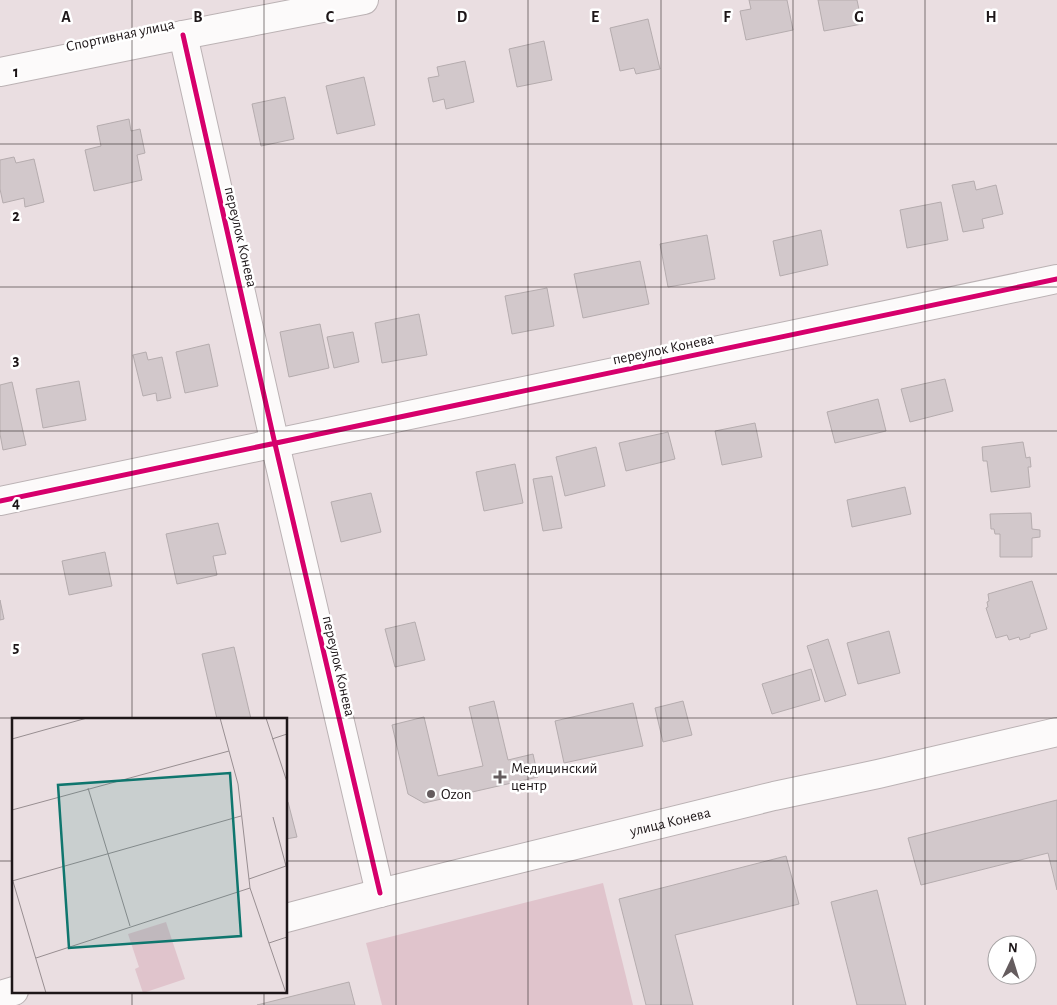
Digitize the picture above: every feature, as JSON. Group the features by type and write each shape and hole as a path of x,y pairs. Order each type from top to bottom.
{"street":[{"name":"Спортивная улица","path":"0,72 364,0"},
{"name":"переулок Конева","path":"183,35 275,444 380,894"},
{"name":"переулок Конева","path":"0,501 1057,279"},
{"name":"улица Конева","path":"288,917 774,796 1057,732"}],"shaded area":[{"path":"603,883 633,1005 382,1005 366,943"}],"building":[{"path":"749,0 787,0 793,30 746,40 740,11 751,9"},
{"path":"818,0 857,0 862,24 824,31"},
{"path":"648,19 660,69 636,74 634,68 620,71 610,28"},
{"path":"544,41 552,80 517,87 509,49"},
{"path":"465,61 474,102 446,109 444,99 433,102 428,78 439,76 437,67"},
{"path":"364,77 375,125 337,134 326,86"},
{"path":"285,97 294,139 261,146 252,104"},
{"path":"129,119 131,131 140,129 145,153 137,155 142,180 94,191 85,150 101,146 97,126"},
{"path":"14,157 16,163 34,159 44,202 25,207 24,198 3,203 0,189 0,160"},
{"path":"974,181 976,190 996,185 1003,214 982,219 984,228 963,232 952,185"},
{"path":"941,202 948,240 907,248 900,210"},
{"path":"821,230 828,265 780,276 773,241"},
{"path":"707,235 715,279 668,287 660,244"},
{"path":"640,261 649,304 583,318 574,274"},
{"path":"547,288 554,326 512,334 505,296"},
{"path":"419,314 427,355 382,363 375,323"},
{"path":"320,324 329,368 289,377 280,332"},
{"path":"353,332 359,362 334,368 327,337"},
{"path":"209,344 218,386 185,393 176,352"},
{"path":"146,352 148,360 162,357 171,398 157,401 156,393 143,396 133,355"},
{"path":"945,379 953,411 910,422 901,389"},
{"path":"79,381 86,420 43,428 36,389"},
{"path":"12,382 26,445 3,450 0,434 0,385"},
{"path":"878,399 886,431 835,443 827,412"},
{"path":"755,423 762,457 722,465 715,431"},
{"path":"668,432 675,459 626,471 619,443"},
{"path":"1023,442 1026,458 1030,457 1031,467 1028,467 1030,487 991,492 987,461 983,461 982,447"},
{"path":"596,447 605,486 565,496 556,457"},
{"path":"515,464 523,503 484,511 476,472"},
{"path":"552,476 562,528 543,531 533,479"},
{"path":"905,487 911,514 852,527 847,500"},
{"path":"371,493 381,532 341,542 331,502"},
{"path":"1031,513 1032,529 1040,530 1040,537 1032,538 1032,557 1000,557 1000,534 995,534 994,529 991,529 990,514"},
{"path":"218,523 226,554 213,556 217,575 177,584 166,534"},
{"path":"105,552 112,586 69,595 62,561"},
{"path":"1032,581 1047,629 1030,634 1030,637 1020,640 1019,637 1009,640 1007,635 996,638 986,608 989,601 988,594"},
{"path":"0,600 4,619 0,620"},
{"path":"415,622 425,660 395,667 385,629"},
{"path":"889,631 900,673 858,684 847,643"},
{"path":"828,639 846,695 825,702 807,646"},
{"path":"234,647 251,718 217,718 202,654"},
{"path":"811,669 820,700 772,714 762,684"},
{"path":"494,701 508,760 533,754 538,777 424,803 408,794 392,725 424,717 438,776 483,766 469,707"},
{"path":"683,701 692,735 663,742 655,708"},
{"path":"633,703 643,746 564,763 555,721"},
{"path":"1057,800 1057,890 1048,853 921,885 908,838"},
{"path":"288,802 297,837 288,839"},
{"path":"786,856 799,904 675,935 693,1005 646,1005 619,899"},
{"path":"877,890 906,1005 857,1005 831,902"},
{"path":"349,982 355,1005 257,1005"}],"cycle path":[{"path":"183,35 275,444 380,893"},
{"path":"0,501 1057,279"}],"place":[{"name":"Медицинский центр","path":"500,777"},
{"name":"Ozon","path":"431,794"}]}
